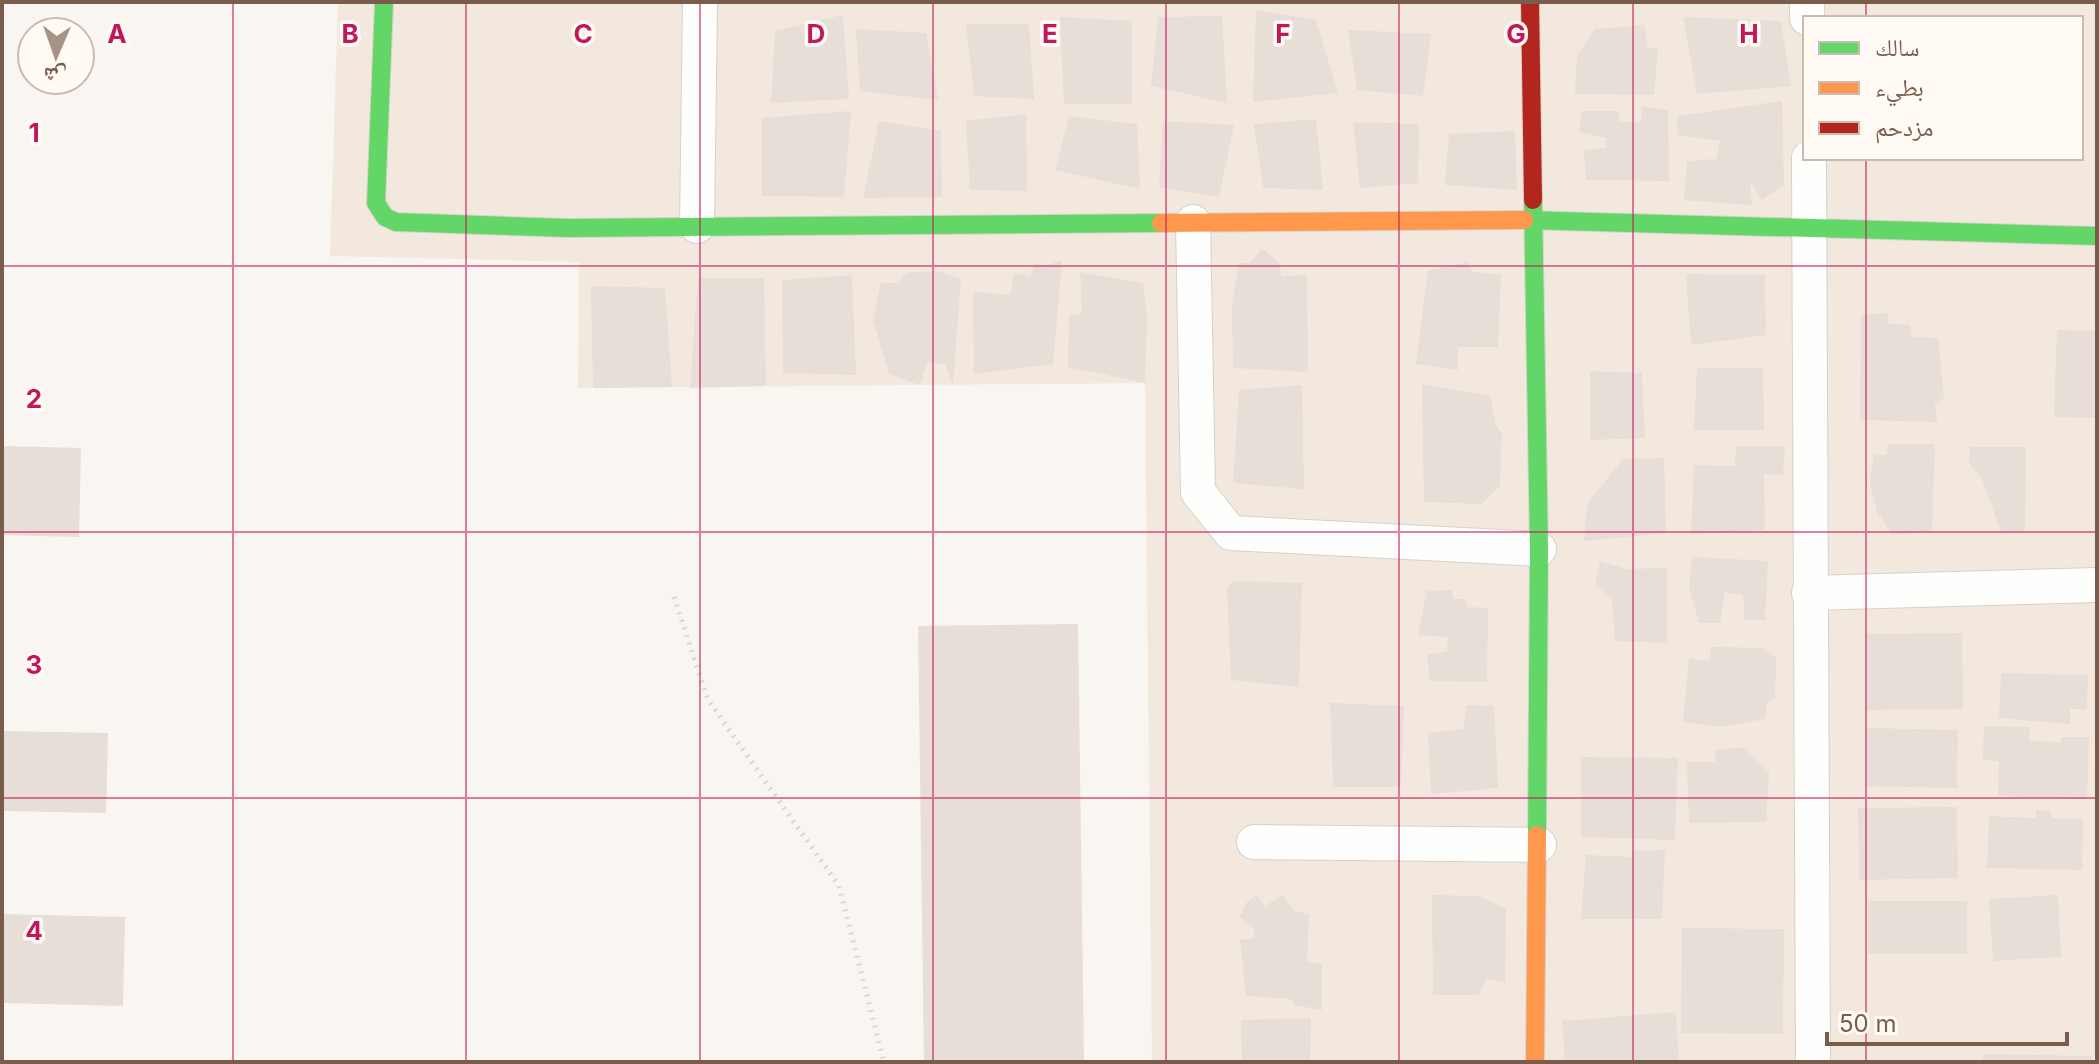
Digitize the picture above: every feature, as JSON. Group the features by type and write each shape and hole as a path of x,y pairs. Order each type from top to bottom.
{"street":[{"path":"384,2 376,203 385,217 396,222 697,226 1533,220 1811,231 2097,236"},
{"path":"697,226 700,2"},
{"path":"1530,2 1539,549 1535,1062"},
{"path":"1809,160 1813,1062"},
{"path":"1193,222 1198,492 1231,533 1539,549"},
{"path":"1809,593 2097,585"},
{"path":"1254,842 1539,845"}],"path":[{"path":"674,597 708,700 839,886 884,1062"}],"shaded area":[{"path":"338,2 2097,2 2097,1062 1152,1062 1145,383 578,388 579,262 330,256"}],"building":[{"path":"1256,10 1316,20 1338,93 1253,102"},
{"path":"843,15 849,99 771,103 775,31"},
{"path":"1222,16 1227,103 1151,86 1158,17"},
{"path":"1060,17 1132,21 1132,104 1064,104"},
{"path":"1683,17 1781,21 1791,86 1697,94"},
{"path":"966,24 1029,24 1034,99 974,96"},
{"path":"1644,25 1648,49 1658,47 1654,95 1575,94 1577,56 1595,29"},
{"path":"856,29 926,33 938,100 860,91"},
{"path":"1348,30 1431,34 1423,96 1357,90"},
{"path":"1782,101 1784,185 1762,200 1750,181 1752,205 1684,200 1687,161 1716,159 1720,141 1678,135 1677,116"},
{"path":"1642,106 1668,110 1669,181 1586,180 1584,150 1607,148 1606,138 1579,132 1582,111 1619,111 1619,121 1641,123"},
{"path":"851,111 844,197 762,196 762,118"},
{"path":"1026,114 1027,191 970,190 966,121"},
{"path":"1069,116 1137,124 1140,189 1055,170"},
{"path":"1316,119 1323,190 1263,188 1254,124"},
{"path":"879,121 941,131 942,197 863,198"},
{"path":"1163,121 1234,125 1219,197 1159,187"},
{"path":"1353,122 1419,124 1418,183 1360,188"},
{"path":"1515,131 1517,190 1445,185 1449,134"},
{"path":"1262,248 1280,264 1281,276 1307,275 1308,372 1233,368 1232,305 1239,263 1250,263"},
{"path":"1062,260 1053,364 974,374 973,292 1011,295 1013,273 1030,276 1034,264 1048,265"},
{"path":"1468,262 1472,272 1501,275 1498,347 1458,347 1458,370 1416,364 1428,271"},
{"path":"937,271 961,279 953,385 945,364 927,362 920,385 889,374 873,320 881,283 897,283 907,273"},
{"path":"1080,272 1143,283 1147,317 1145,383 1068,367 1069,316 1082,313"},
{"path":"1686,274 1765,275 1766,335 1691,345"},
{"path":"852,275 856,375 783,373 782,280"},
{"path":"698,278 764,278 766,386 690,388"},
{"path":"591,286 665,288 672,387 593,388"},
{"path":"1887,313 1889,324 1910,325 1912,337 1938,338 1944,398 1935,403 1937,422 1860,420 1861,315"},
{"path":"2057,330 2097,331 2097,418 2054,417"},
{"path":"1697,368 1763,368 1764,430 1694,430"},
{"path":"1590,371 1642,373 1645,438 1590,440"},
{"path":"1422,384 1490,396 1496,425 1502,433 1500,486 1482,504 1424,502"},
{"path":"1302,385 1304,489 1233,483 1239,390"},
{"path":"1888,444 1935,444 1932,531 1893,535 1877,512 1870,482 1874,454 1887,455"},
{"path":"2,446 81,448 79,537 2,535"},
{"path":"1736,446 1785,446 1783,475 1764,474 1765,530 1691,534 1694,465 1735,466"},
{"path":"1970,447 2026,447 2025,531 2001,531 1982,479 1969,463"},
{"path":"1664,458 1666,533 1584,541 1587,504 1623,459"},
{"path":"1692,557 1768,561 1765,620 1745,620 1743,596 1725,592 1720,623 1699,623 1689,587"},
{"path":"1600,561 1625,569 1667,568 1667,643 1615,641 1612,598 1595,585"},
{"path":"1234,581 1302,583 1299,687 1231,680 1227,587"},
{"path":"1452,590 1453,599 1465,599 1468,607 1488,608 1487,682 1430,681 1427,655 1447,651 1448,637 1418,635 1427,591"},
{"path":"1078,624 1084,1062 924,1062 918,626"},
{"path":"1962,633 1963,709 1865,710 1865,634"},
{"path":"1711,647 1764,648 1776,658 1775,699 1767,702 1765,719 1720,727 1683,722 1689,659 1710,661"},
{"path":"2001,673 2088,675 2087,709 2070,709 2070,724 1999,718"},
{"path":"1330,703 1404,706 1401,787 1333,787"},
{"path":"1467,705 1494,706 1498,788 1431,794 1428,733 1463,729"},
{"path":"1984,726 2030,727 2029,741 2061,742 2061,737 2089,737 2087,799 1998,796 1999,761 1983,760"},
{"path":"1867,728 1958,730 1957,788 1865,786"},
{"path":"2,731 108,733 106,813 2,811"},
{"path":"1742,747 1769,772 1766,822 1689,823 1687,762 1715,762 1715,751"},
{"path":"1581,757 1678,758 1675,840 1581,837"},
{"path":"1957,807 1958,878 1859,880 1858,808"},
{"path":"2036,810 2051,811 2051,818 2083,819 2082,870 1987,868 1989,816 2036,818"},
{"path":"1665,850 1662,919 1581,919 1586,855 1632,857 1632,851"},
{"path":"1256,895 1265,906 1282,895 1295,911 1309,914 1307,962 1322,964 1322,1010 1294,1005 1291,999 1246,996 1240,940 1255,938 1253,927 1240,917 1246,903"},
{"path":"1432,895 1479,896 1506,909 1505,982 1486,979 1479,995 1433,995"},
{"path":"2058,895 2061,957 1993,961 1989,899"},
{"path":"1868,901 1967,901 1967,954 1868,954"},
{"path":"2,914 125,917 123,1006 2,1003"},
{"path":"1682,928 1784,929 1783,1034 1681,1033"},
{"path":"1676,1012 1679,1062 1565,1062 1562,1021"},
{"path":"1311,1018 1310,1062 1242,1062 1241,1020"},
{"path":"1983,1054 2092,1056 2092,1062 1983,1062"}],"traffic: fast":[{"path":"384,2 376,203 385,217 396,222 569,228 1161,223"},
{"path":"1533,200 1539,549 1537,835"},
{"path":"1524,220 2097,236"}],"traffic: slow":[{"path":"1161,223 1524,220"},
{"path":"1535,1062 1537,835"}],"traffic: jam":[{"path":"1530,2 1533,200"}]}
